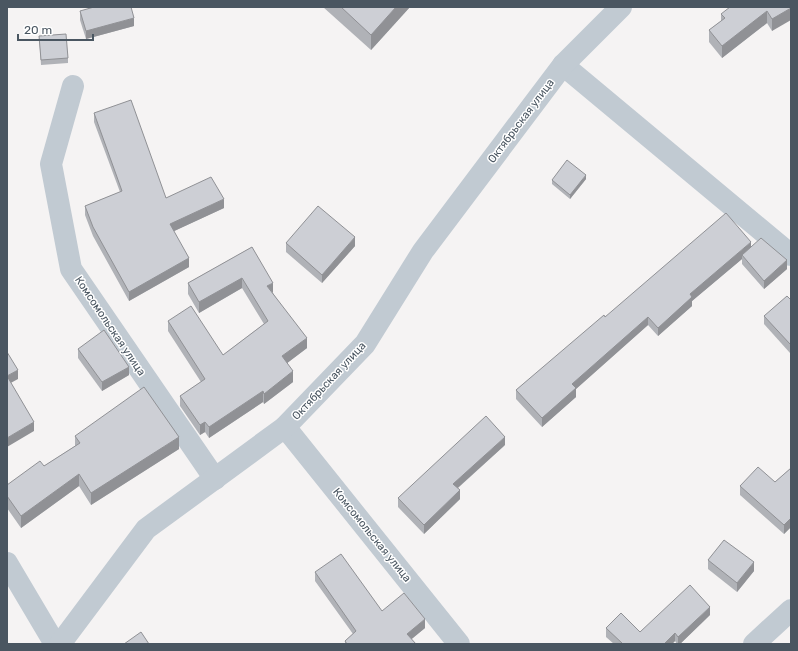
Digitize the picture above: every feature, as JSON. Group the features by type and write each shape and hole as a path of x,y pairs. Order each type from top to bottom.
{"street":[{"name":"Октябрьская улица","path":"60,644 146,529 285,427 365,344 423,251 563,65 621,7"},
{"path":"563,65 791,255"},
{"name":"Комсомольская улица","path":"73,86 51,164 71,269 215,479"},
{"name":"Комсомольская улица","path":"285,427 459,644"},
{"path":"7,563 55,644"},
{"path":"754,644 791,610"}],"building":[{"path":"94,7 131,7 134,18 86,31 80,11"},
{"path":"341,7 396,7 371,35"},
{"path":"730,7 791,8 772,19 767,11 722,46 709,30 725,18 721,14"},
{"path":"66,34 68,58 41,60 39,36"},
{"path":"131,100 166,198 211,177 224,199 170,224 189,258 129,292 93,227 85,206 122,191 94,113"},
{"path":"567,160 586,175 570,195 552,180"},
{"path":"318,206 355,237 322,275 286,243"},
{"path":"726,213 751,242 690,294 692,297 658,328 648,317 572,384 576,388 542,418 516,390 604,315 605,317"},
{"path":"761,238 787,260 764,281 742,255"},
{"path":"252,247 273,283 267,286 307,338 282,356 293,371 264,394 263,391 209,427 205,422 200,425 180,396 205,379 168,321 191,306 223,355 268,321 242,278 199,302 188,283"},
{"path":"787,296 791,300 790,344 764,316"},
{"path":"104,330 129,367 102,382 78,349"},
{"path":"7,352 18,370 7,376"},
{"path":"7,376 34,422 7,438"},
{"path":"144,387 179,437 91,493 79,474 21,516 7,496 7,485 40,461 44,466 80,443 75,436"},
{"path":"486,416 505,437 453,484 460,490 424,525 398,498"},
{"path":"758,467 775,482 791,468 791,518 784,525 740,486"},
{"path":"724,540 754,562 737,583 708,560"},
{"path":"341,554 382,611 404,593 425,619 407,634 416,644 347,644 345,641 356,631 315,572"},
{"path":"690,585 710,607 678,637 675,633 664,644 623,644 606,628 621,613 640,632"},
{"path":"141,632 149,644 124,644"}]}
